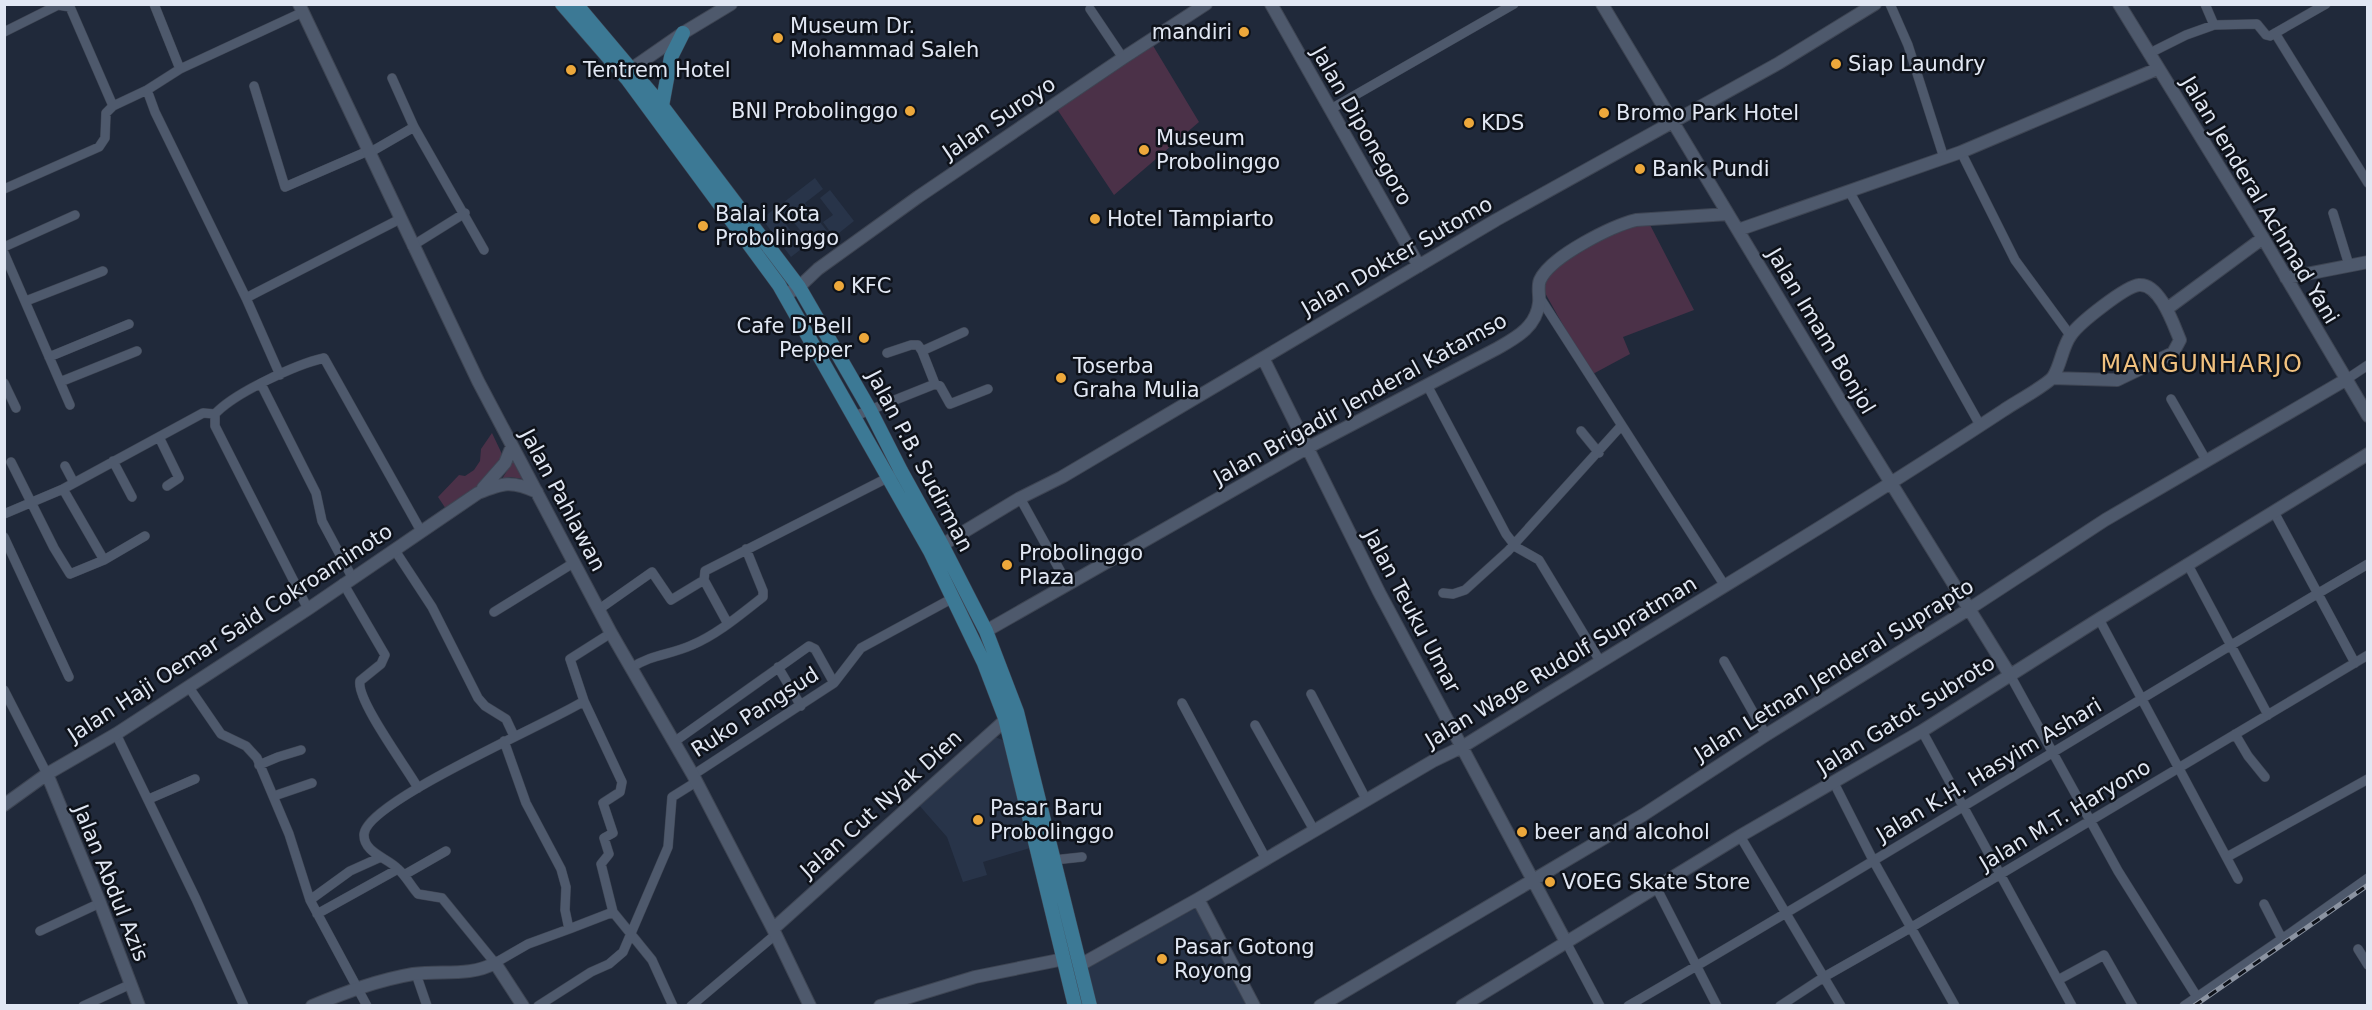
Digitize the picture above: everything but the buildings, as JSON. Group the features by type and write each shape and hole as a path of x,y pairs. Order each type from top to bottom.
{"main road":[{"name":"Jalan P.B. Sudirman","path":"562,4 662,106 733,211 855,416 942,545 986,631 1054,860 1090,1005"},
{"name":"Jalan P.B. Sudirman","path":"576,4 733,211 796,282 870,410 895,474 1011,715 1075,1005"},
{"path":"662,106 671,57 683,33"}],"street":[{"path":"154,4 180,69"},
{"path":"627,72 730,4"},
{"name":"Jalan Suroyo","path":"782,290 818,269 918,197 1206,4"},
{"name":"Jalan Diponegoro","path":"1271,4 1419,266"},
{"path":"1331,109 1514,4"},
{"name":"Jalan Imam Bonjol","path":"1602,4 1847,412 2010,675"},
{"name":"Jalan Dokter Sutomo","path":"942,545 1020,498 1062,477 1419,266 1672,121 1779,63 1875,4"},
{"path":"1890,4 1908,45 1944,158"},
{"name":"Jalan Jenderal Achmad Yani","path":"2119,4 2263,238 2367,416"},
{"path":"2205,4 2214,25"},
{"path":"2148,54 2186,35 2214,25 2255,23 2267,36 2326,4"},
{"path":"4,32 58,5 69,6 113,106"},
{"path":"4,189 99,147 105,138 106,113 113,106 147,90 180,69 301,8"},
{"name":"Jalan Pahlawan","path":"301,8 443,312 598,610 694,778 810,1005"},
{"path":"1090,9 1123,58"},
{"path":"2275,33 2367,183"},
{"path":"1738,230 1961,152 2157,69"},
{"path":"392,78 414,127 484,250"},
{"path":"254,86 285,187 368,152 414,127"},
{"path":"147,90 155,112 246,298 280,375"},
{"path":"1961,152 2015,260 2070,335"},
{"path":"1850,191 1980,425"},
{"path":"412,246 465,213"},
{"path":"2332,213 2349,265"},
{"name":"Jalan Brigadir Jenderal Katamso","path":"986,631 1306,448 1498,348 1523,332 1533,322 1542,304 1540,281 1555,263 1578,247 1626,223 1647,219 1728,214"},
{"path":"4,247 75,215"},
{"path":"246,298 400,219"},
{"path":"2168,308 2263,238"},
{"path":"4,253 70,405"},
{"path":"2286,278 2367,262"},
{"path":"26,301 103,271"},
{"path":"2138,285 2148,286 2168,308 2180,340 2173,353 2111,381 2052,378 2070,335 2090,316 2138,285"},
{"path":"1542,304 1725,586"},
{"path":"49,357 129,324"},
{"path":"922,351 964,332"},
{"path":"887,353 918,345 935,384 940,386 950,405 988,389"},
{"path":"60,382 137,351"},
{"path":"4,514 63,489 203,413 216,414 237,397 261,384 322,358 327,361 421,531"},
{"name":"Jalan Teuku Umar","path":"1263,358 1306,448 1566,942"},
{"name":"Jalan Letnan Jenderal Suprapto","path":"1320,1005 1643,815 2096,526 2347,379 2367,365"},
{"name":"Jalan Wage Rudolf Supratman","path":"1080,965 1198,899 1433,761 1462,747 1725,586 2052,378"},
{"path":"4,383 16,408"},
{"path":"261,384 316,493 322,521 347,580 385,655 381,664 360,681 360,691 376,723 418,788"},
{"path":"855,416 935,384"},
{"path":"1427,385 1486,498 1517,547 1539,560 1600,661"},
{"path":"2171,399 2206,460"},
{"path":"216,414 215,426 308,609"},
{"path":"1443,593 1453,594 1465,590 1517,547 1599,453 1624,430"},
{"path":"1581,431 1599,453"},
{"path":"159,437 179,479 167,486"},
{"path":"478,493 506,463 512,446"},
{"name":"Jalan Gatot Subroto","path":"1462,1005 1481,1000 1566,942 1922,731 2098,619 2367,454"},
{"path":"113,461 132,497"},
{"path":"11,462 70,574 104,560 146,536"},
{"path":"65,466 74,483"},
{"path":"728,624 704,580 705,571 895,474"},
{"path":"478,493 510,483 537,492"},
{"path":"63,489 104,560"},
{"name":"Jalan Haji Oemar Said Cokroaminoto","path":"4,805 47,774 116,734 308,609 347,580 478,493"},
{"path":"1020,498 1068,585"},
{"path":"2274,512 2355,663"},
{"path":"4,537 69,677"},
{"path":"394,549 432,607 478,698 485,706 506,719 514,736"},
{"path":"630,668 657,654 677,651 695,644 728,624 764,594 746,549"},
{"path":"494,612 574,562"},
{"name":"Jalan K.H. Hasyim Ashari","path":"1628,1005 1964,807 2230,644 2367,564"},
{"path":"2188,565 2268,715"},
{"path":"598,610 651,572 671,600 704,580"},
{"name":"Ruko Pangsud","path":"630,932 638,920 668,847 672,797 694,778 834,682 861,648 953,598"},
{"path":"2098,619 2238,879"},
{"path":"611,633 570,659 584,700 622,782 620,792 603,803 613,833 604,838 609,854 601,864 613,912 655,964 673,1005"},
{"path":"674,741 804,648 813,646 834,682"},
{"name":"Jalan M.T. Haryono","path":"1780,1005 2367,655"},
{"path":"1724,661 1766,735"},
{"path":"778,667 801,706"},
{"path":"2010,675 2118,870 2197,997"},
{"path":"188,686 221,734 246,746 260,765 289,834 310,900 367,1005"},
{"path":"4,690 47,774"},
{"path":"1311,694 1367,801"},
{"path":"523,1005 495,963 446,902 438,896 426,897 418,894 401,872 375,854 364,836 368,823 418,788 584,700"},
{"path":"1182,703 1266,859"},
{"name":"Jalan Cut Nyak Dien","path":"774,932 1011,715"},
{"path":"1255,724 1314,830"},
{"path":"1922,731 2072,1005"},
{"path":"116,734 149,799 244,1005"},
{"path":"2235,734 2248,756 2265,777"},
{"path":"504,741 526,803 561,869 566,887 569,929"},
{"path":"260,765 301,750"},
{"name":"Jalan Abdul Azis","path":"47,774 139,1005"},
{"path":"149,799 195,779"},
{"path":"2227,857 2367,779"},
{"path":"274,796 312,783"},
{"path":"1834,783 1873,860 1955,1005"},
{"path":"1740,837 1840,1005"},
{"path":"317,914 446,852"},
{"path":"310,900 350,872 381,857"},
{"path":"1054,860 1082,857"},
{"path":"2184,1005 2367,878"},
{"path":"1656,887 1717,1005"},
{"path":"1198,899 1254,1005"},
{"path":"40,931 100,903"},
{"path":"2264,904 2282,939"},
{"path":"317,1005 358,987 416,974 484,969 528,944 613,912"},
{"path":"538,1005 617,958 623,952 630,932"},
{"path":"692,1005 774,932"},
{"path":"1566,942 1600,1005"},
{"path":"2358,949 2367,965"},
{"path":"2058,980 2104,955 2133,1005"},
{"path":"880,1005 975,977 1064,959"},
{"path":"416,974 427,1005"},
{"path":"83,1005 131,984"}],"shaded area":[{"path":"1152,44 1199,122 1114,195 1057,109"},
{"path":"815,178 823,189 805,203 827,231 811,244 792,220 786,223 775,209"},
{"path":"830,190 854,221 834,237 823,222 833,215 820,198"},
{"path":"774,209 795,236 801,232 809,243 791,257 762,219"},
{"path":"1647,219 1694,310 1623,337 1630,354 1591,375 1540,284 1555,264 1587,243"},
{"path":"492,433 501,452 502,460 476,490 446,509 438,497 459,475 465,476 474,470 480,461 481,449"},
{"path":"513,461 523,479 510,477 502,479"},
{"name":"Pasar Baru Probolinggo","path":"990,735 1005,741 1030,848 983,862 987,875 963,882 947,837 918,804"},
{"name":"Pasar Gotong Royong","path":"1196,908 1246,1005 1097,1005 1087,967"}],"railway":[{"path":"2194,1006 2368,885"}],"place":[{"name":"mandiri","path":"1244,32"},
{"name":"Museum Dr. Mohammad Saleh","path":"778,38"},
{"name":"Siap Laundry","path":"1836,64"},
{"name":"Tentrem Hotel","path":"571,70"},
{"name":"BNI Probolinggo","path":"910,111"},
{"name":"Bromo Park Hotel","path":"1604,113"},
{"name":"KDS","path":"1469,123"},
{"name":"Museum Probolinggo","path":"1144,150"},
{"name":"Bank Pundi","path":"1640,169"},
{"name":"Hotel Tampiarto","path":"1095,219"},
{"name":"Balai Kota Probolinggo","path":"703,226"},
{"name":"KFC","path":"839,286"},
{"name":"Cafe D'Bell Pepper","path":"864,338"},
{"name":"Toserba Graha Mulia","path":"1061,378"},
{"name":"Probolinggo Plaza","path":"1007,565"},
{"name":"Pasar Baru Probolinggo","path":"978,820"},
{"name":"beer and alcohol","path":"1522,832"},
{"name":"VOEG Skate Store","path":"1550,882"},
{"name":"Pasar Gotong Royong","path":"1162,959"}],"district":[{"name":"MANGUNHARJO","path":"2202,364"}]}
